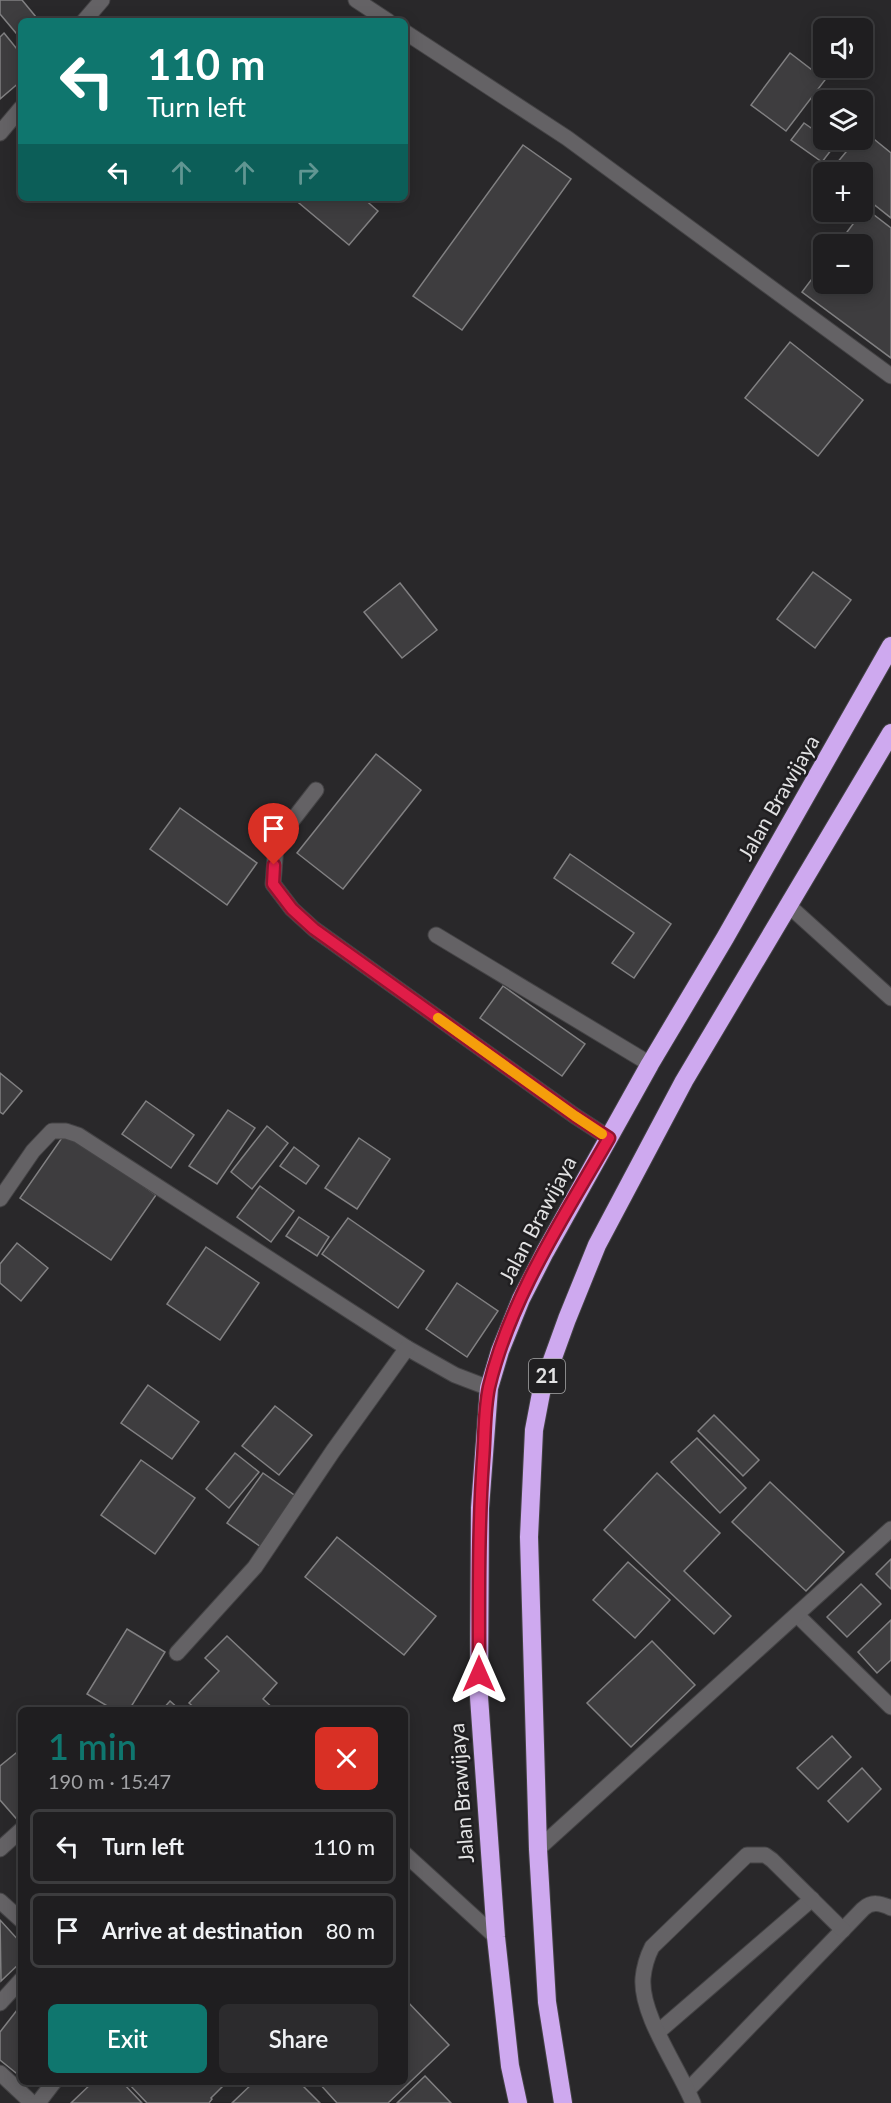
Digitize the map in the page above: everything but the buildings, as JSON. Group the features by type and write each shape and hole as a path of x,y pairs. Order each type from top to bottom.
{"highway":[{"name":"Jalan Brawijaya","path":"518,2103 510,2066 496,1937 479,1697 480,1508 489,1388 500,1351 521,1299 545,1252 650,1064 731,928 891,646"},
{"name":"21","path":"563,2103 547,2002 538,1849 528,1537 534,1430 542,1388 597,1245 684,1081 891,733"}],"street":[{"path":"87,18 102,0"},
{"path":"356,0 383,18"},
{"path":"408,34 567,138 891,376"},
{"path":"0,133 18,112"},
{"path":"316,790 281,835 276,846 273,884 292,909 314,929 609,1138"},
{"path":"788,905 891,998"},
{"path":"436,935 650,1064"},
{"path":"0,1198 33,1151 52,1131 66,1131 78,1135 407,1348 455,1375 489,1388"},
{"path":"177,1653 255,1567 333,1450 407,1348"},
{"path":"538,1849 891,1529"},
{"path":"797,1615 891,1707"},
{"path":"0,1849 18,1833"},
{"path":"843,1930 772,1860 765,1855 747,1855 652,1947 645,1963 642,1980 645,1999 658,2032 691,2096 870,1903 891,1908"},
{"path":"408,1857 496,1937"},
{"path":"658,2032 812,1899"},
{"path":"0,1900 18,1917"},
{"path":"0,2003 18,1983"},
{"path":"0,2073 32,2103"},
{"path":"38,2103 52,2085"}],"slow traffic":[{"path":"438,1018 602,1134"}],"route":[{"path":"274,865 273,884 292,909 314,929 609,1138 521,1299 500,1351 489,1388 480,1508 479,1674"}]}
